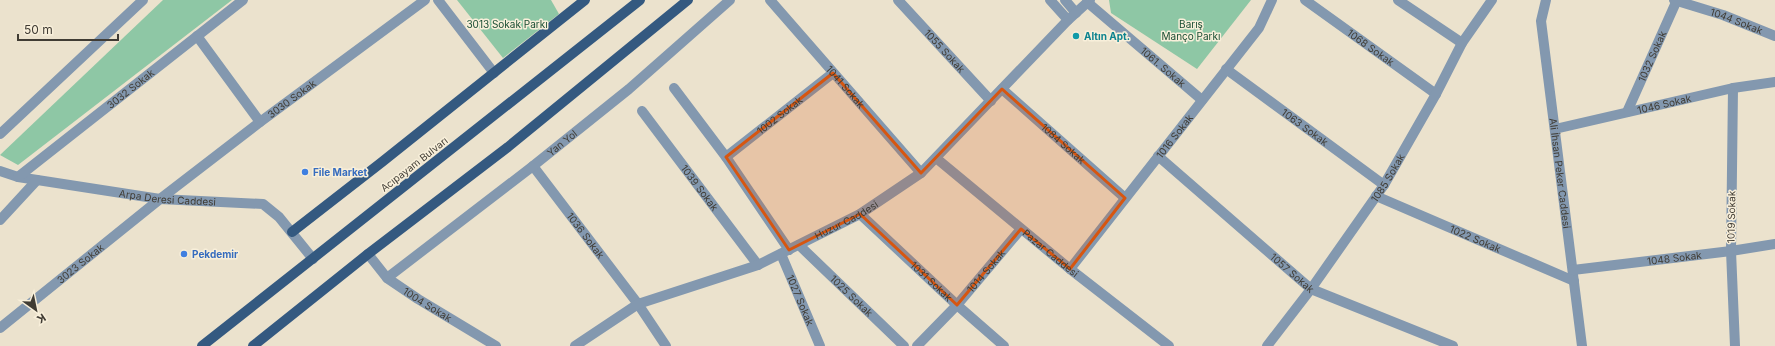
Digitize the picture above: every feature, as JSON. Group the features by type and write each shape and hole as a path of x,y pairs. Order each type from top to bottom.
{"main road":[{"path":"292,232 585,0"},
{"name":"Acıpayam Bulvarı","path":"202,346 640,0"},
{"path":"253,346 368,254 508,147 688,0"}],"street":[{"path":"0,134 142,0"},
{"name":"3032 Sokak","path":"18,177 243,0"},
{"name":"3030 Sokak","path":"160,199 260,122 425,0"},
{"path":"438,0 494,72"},
{"name":"Yan Yol","path":"388,278 630,89 730,0"},
{"name":"1041 Sokak","path":"770,0 921,173"},
{"name":"1055 Sokak","path":"898,0 991,101"},
{"path":"1050,0 1068,20"},
{"path":"1065,0 1076,13"},
{"name":"1016 Sokak","path":"1070,269 1259,28 1272,0"},
{"name":"1068 Sokak","path":"1305,0 1436,94"},
{"path":"1398,0 1462,43"},
{"name":"1085 Sokak","path":"1267,346 1311,289 1384,185 1436,94 1462,43 1492,0"},
{"name":"Ali İhsan Peker Caddesi","path":"1546,0 1541,21 1582,346"},
{"name":"1044 Sokak","path":"1676,0 1723,15 1775,36"},
{"name":"1032 Sokak","path":"1627,112 1676,0"},
{"name":"Huzur Caddesi","path":"575,346 638,304 758,265 799,245 860,214 921,173 1088,1"},
{"name":"1061. Sokak","path":"1088,1 1202,100"},
{"path":"197,36 260,122"},
{"name":"1063 Sokak","path":"1226,69 1384,185"},
{"name":"1002 Sokak","path":"726,157 833,73"},
{"name":"1046 Sokak","path":"1555,129 1733,88 1775,82"},
{"name":"1027 Sokak","path":"674,88 726,157 785,252 820,346"},
{"name":"1019 Sokak","path":"1733,88 1730,251 1735,346"},
{"name":"1084 Sokak","path":"1002,89 1125,198"},
{"name":"1039 Sokak","path":"642,111 758,265"},
{"name":"1057 Sokak","path":"1158,156 1311,289 1453,346"},
{"name":"Pazar Caddesi","path":"936,158 1070,269 1169,346"},
{"name":"1036 Sokak","path":"533,166 638,304 666,346"},
{"name":"Arpa Deresi Caddesi","path":"0,171 18,177 160,199 263,204 279,217 313,259"},
{"path":"0,220 37,180"},
{"name":"1022 Sokak","path":"1376,196 1573,276"},
{"name":"3023 Sokak","path":"0,328 160,199"},
{"name":"1031 Sokak","path":"860,214 957,305 1004,346"},
{"name":"1014 Sokak","path":"917,346 957,305 1022,229"},
{"name":"1048 Sokak","path":"1573,276 1775,244"},
{"name":"1025 Sokak","path":"799,245 904,346"},
{"name":"1004 Sokak","path":"368,254 388,278 418,299 496,346"}],"highlighted area":[{"path":"833,73 921,173 1002,89 1125,198 1070,269 1021,229 957,305 860,214 789,250 726,157"}],"green space":[{"path":"163,0 232,0 18,165 0,155"},
{"name":"3013 Sokak Parkı","path":"457,0 551,0 559,14 503,58"},
{"name":"Barış Manço Parkı","path":"1109,0 1251,0 1197,69 1111,13"}],"place":[{"name":"Altın Apt.","path":"1076,36"},
{"name":"File Market","path":"305,172"},
{"name":"Pekdemir","path":"184,254"}]}
